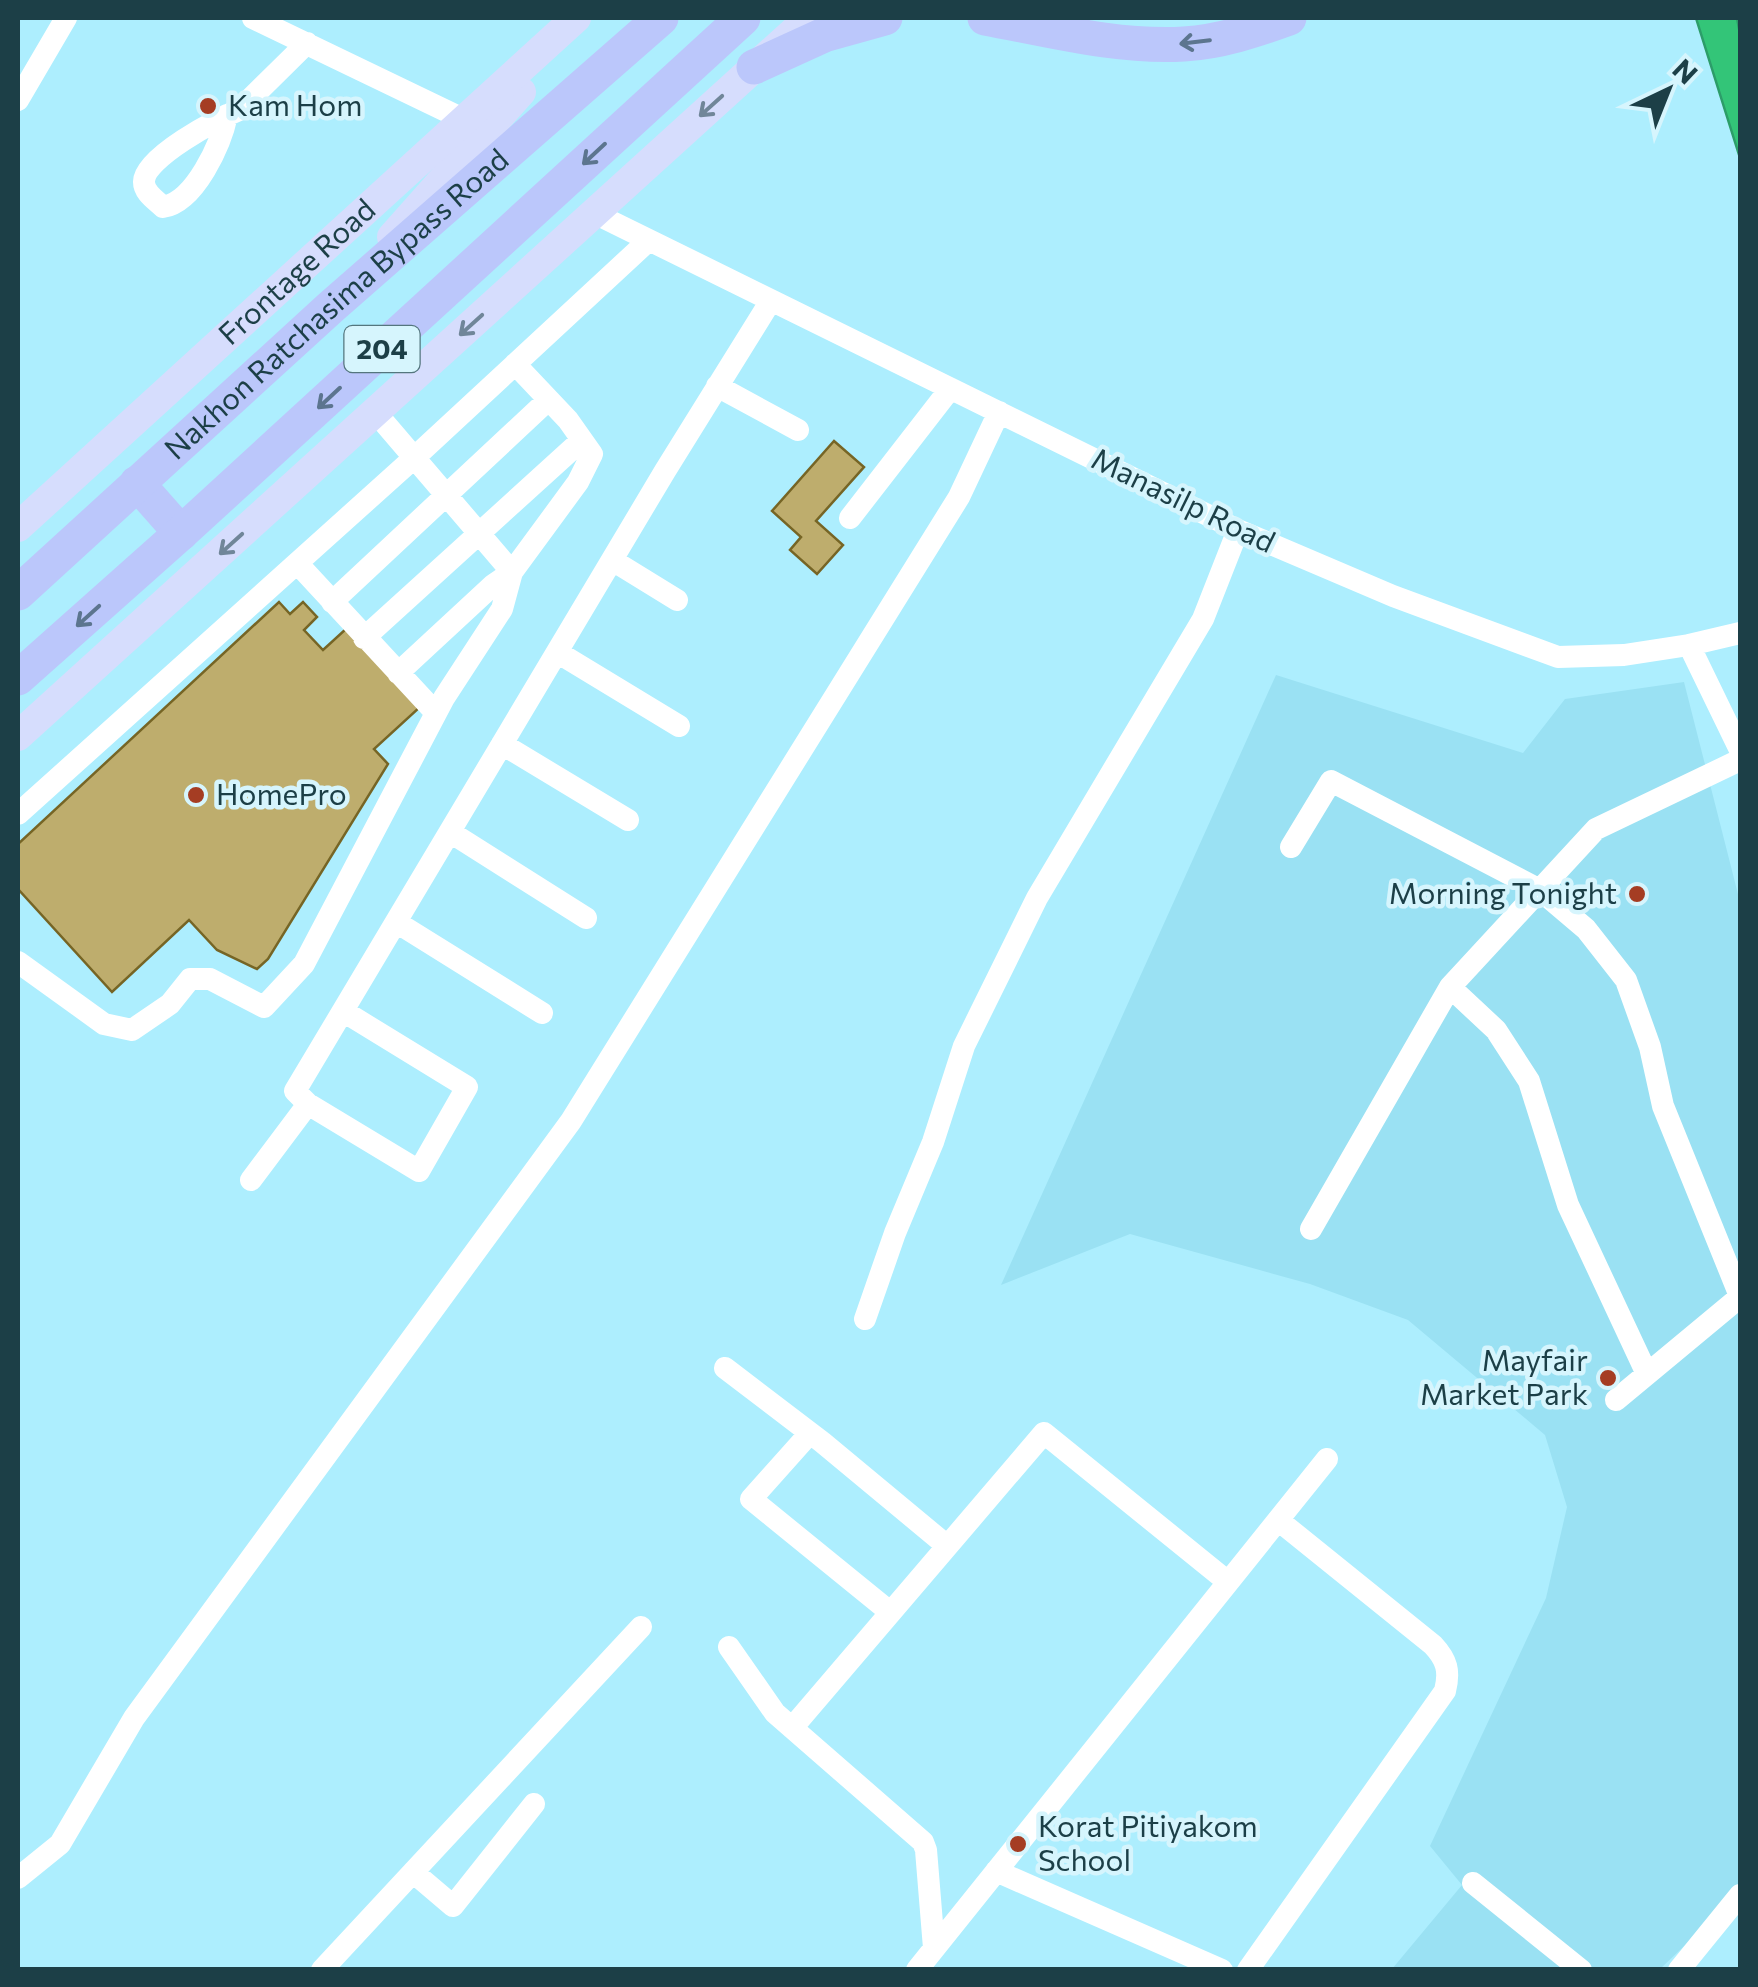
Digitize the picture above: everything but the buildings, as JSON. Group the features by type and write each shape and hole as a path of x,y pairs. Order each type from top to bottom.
{"highway":[{"name":"Nakhon Ratchasima Bypass Road","path":"18,594 331,307 661,18"},
{"name":"Nakhon Ratchasima Bypass Road","path":"18,678 744,18"},
{"path":"754,67 824,35 885,18"},
{"path":"985,18 1082,36 1163,45 1213,40 1290,18"},
{"path":"137,483 180,534"}],"main road":[{"name":"Frontage Road","path":"18,527 576,18"},
{"path":"331,307 586,18"},
{"path":"18,736 810,18"}],"street":[{"path":"18,100 66,18"},
{"path":"253,18 466,120"},
{"path":"227,115 240,110 307,43"},
{"name":"Manasilp Road","path":"594,213 1238,530 1393,596 1558,657 1624,655 1689,646 1740,633"},
{"path":"18,814 648,241"},
{"path":"343,1011 467,1088 418,1172 308,1104 295,1091 612,560 770,302"},
{"path":"398,673 512,572 578,482 592,454 568,420 515,364"},
{"path":"718,386 798,430"},
{"path":"850,518 950,389"},
{"path":"332,602 547,401"},
{"path":"18,1878 60,1844 134,1718 571,1121 960,497 999,412"},
{"path":"376,413 512,572"},
{"path":"364,638 582,440"},
{"path":"866,1320 964,1046 1037,898 1202,619 1238,530"},
{"path":"612,560 677,600"},
{"path":"297,563 436,713"},
{"path":"18,962 104,1024 132,1030 170,1004 190,979 210,979 264,1007 304,964 436,713 502,608 512,572"},
{"path":"1689,646 1740,750"},
{"path":"557,652 679,726"},
{"path":"502,744 628,820"},
{"path":"1311,1230 1450,988 1596,828 1740,760"},
{"path":"1291,847 1331,781 1540,890 1586,929 1626,980 1650,1047 1662,1106 1740,1296 1616,1400"},
{"path":"450,832 586,918"},
{"path":"396,922 542,1012"},
{"path":"1450,988 1496,1030 1530,1080 1568,1205 1648,1374"},
{"path":"251,1180 308,1104"},
{"path":"724,1368 810,1432 946,1545"},
{"path":"810,1432 751,1499 890,1612"},
{"path":"792,1728 1044,1433 1228,1582"},
{"path":"916,1970 1327,1459"},
{"path":"1248,1970 1445,1691 1449,1675 1444,1657 1433,1645 1278,1520"},
{"path":"322,1970 641,1627"},
{"path":"728,1647 765,1702 916,1834 926,1850 934,1948"},
{"path":"413,1872 453,1906 534,1804"},
{"path":"996,1871 1222,1970"},
{"path":"1473,1883 1581,1970"},
{"path":"929,1884 959,1916"},
{"path":"1679,1970 1740,1895"}],"shaded area":[{"path":"1696,18 1737,18 1740,158"},
{"name":"Mayfair Market Park","path":"1276,675 1523,753 1565,699 1684,682 1740,902 1740,1893 1660,1969 1392,1969 1462,1885 1430,1846 1546,1598 1567,1507 1545,1435 1408,1320 1310,1284 1130,1234 1001,1285"}],"place":[{"name":"Kam Hom","path":"208,106"},
{"name":"HomePro","path":"196,795"},
{"name":"Morning Tonight","path":"1637,894"},
{"name":"Mayfair Market Park","path":"1608,1378"},
{"name":"Korat Pitiyakom School","path":"1018,1844"}]}
